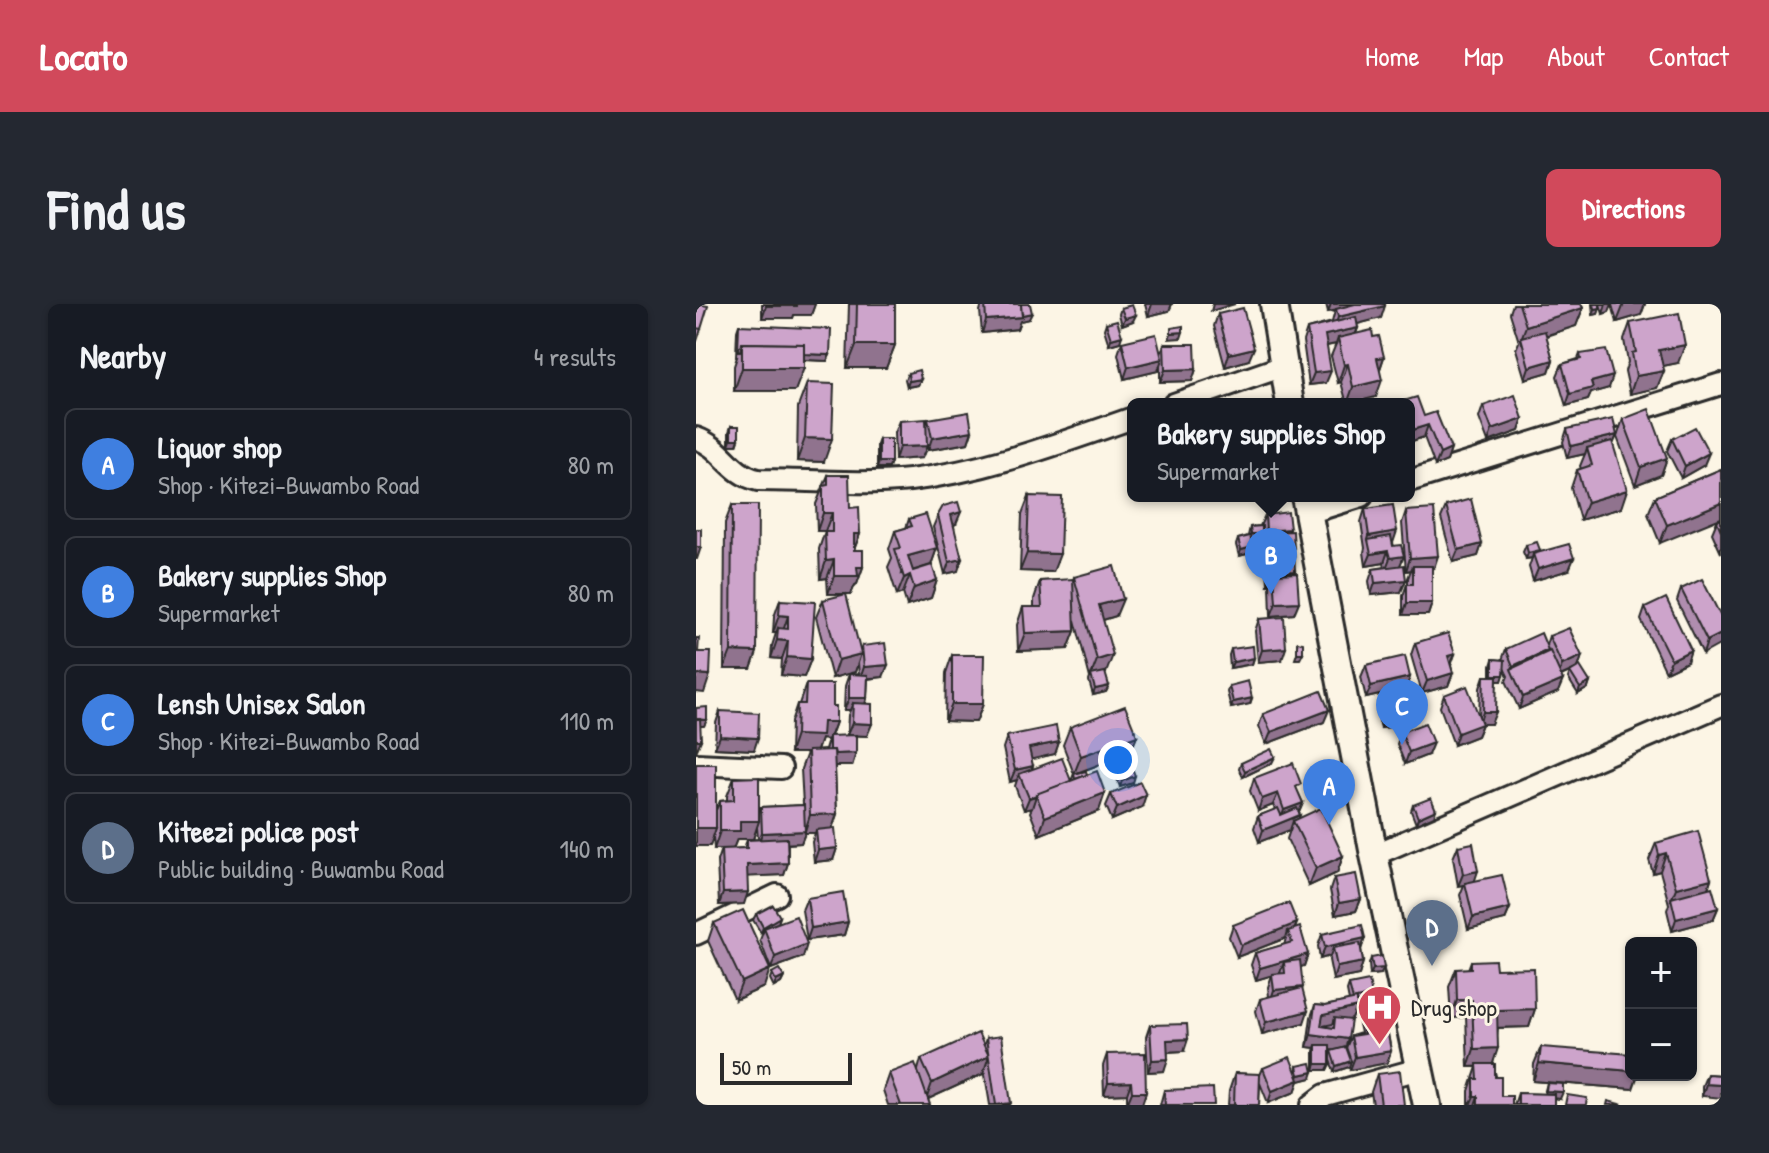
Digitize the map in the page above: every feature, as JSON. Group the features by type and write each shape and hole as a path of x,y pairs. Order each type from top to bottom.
{"street":[{"path":"1274,304 1289,398"},
{"path":"1191,398 1284,366"},
{"path":"1415,479 1721,384"},
{"path":"696,438 712,444 743,477 861,483 958,472 1020,457 1127,420"},
{"path":"1307,504 1374,855 1427,1105"},
{"path":"1374,855 1721,705"},
{"path":"696,764 781,768"},
{"path":"696,934 777,895"},
{"path":"1312,1105 1325,1095 1419,1069"}],"building":[{"path":"696,304 708,306 701,329 696,328"},
{"path":"797,304 797,306 766,306"},
{"path":"857,304 895,304 895,345 856,345"},
{"path":"985,304 1021,304 1022,317 986,320"},
{"path":"1021,304 1030,304 1032,313 1022,315"},
{"path":"1355,304 1385,306 1338,317 1336,309"},
{"path":"1519,304 1581,304 1583,308 1526,326"},
{"path":"1132,305 1136,315 1125,318 1121,308"},
{"path":"1243,308 1254,348 1229,354 1218,314"},
{"path":"1679,313 1685,345 1659,350 1664,371 1636,376 1632,353 1636,352 1630,323"},
{"path":"1356,317 1358,328 1325,335 1331,371 1314,373 1307,329"},
{"path":"1117,320 1122,336 1111,339 1106,323"},
{"path":"739,325 831,329 830,355 804,354 804,344 742,343 738,351"},
{"path":"1183,326 1183,332 1171,333 1171,328"},
{"path":"1372,330 1373,337 1379,336 1384,357 1377,358 1382,380 1353,387 1338,338"},
{"path":"1545,331 1553,360 1529,367 1521,337"},
{"path":"1156,334 1162,359 1128,367 1122,342"},
{"path":"742,343 804,344 804,368 742,368"},
{"path":"1164,344 1195,344 1196,369 1165,370"},
{"path":"1606,350 1613,376 1591,382 1593,388 1570,394 1562,364 1581,359 1580,354"},
{"path":"919,370 921,379 909,381 908,373"},
{"path":"807,383 834,384 832,439 805,438"},
{"path":"1515,395 1523,419 1492,430 1483,406"},
{"path":"1417,397 1424,416 1436,412 1451,449 1440,454 1428,425 1415,429 1414,398"},
{"path":"1649,409 1667,458 1641,467 1623,419"},
{"path":"969,412 972,431 932,438 928,419"},
{"path":"926,419 927,446 899,447 899,421"},
{"path":"1613,419 1617,435 1571,446 1567,429"},
{"path":"731,426 739,426 739,439 731,439"},
{"path":"1695,427 1709,453 1685,466 1672,439"},
{"path":"879,439 891,439 891,462 879,462"},
{"path":"1612,441 1627,490 1587,502 1577,470 1592,465 1587,448"},
{"path":"1721,469 1721,503 1667,525 1655,497"},
{"path":"828,475 849,475 850,508 859,507 860,534 854,534 854,550 863,550 863,567 857,567 858,576 834,576 834,560 826,561 825,532 832,532 832,513 823,513 823,486 828,485"},
{"path":"1029,496 1062,497 1060,554 1027,553"},
{"path":"1471,499 1482,544 1458,550 1446,506"},
{"path":"958,502 961,512 951,515 962,559 949,562 938,515 943,506"},
{"path":"732,505 758,505 757,652 731,651"},
{"path":"1393,505 1397,531 1369,536 1365,509"},
{"path":"1434,509 1438,556 1410,558 1406,511"},
{"path":"1288,512 1290,529 1266,531 1265,515"},
{"path":"926,514 937,548 908,556 913,571 932,565 937,580 914,588 910,575 904,578 895,549 901,548 895,531 912,526 909,519"},
{"path":"1262,526 1262,539 1252,539 1255,534 1251,534 1250,527"},
{"path":"696,529 701,529 701,547 696,547"},
{"path":"1293,531 1295,571 1273,573 1270,532"},
{"path":"1250,536 1253,547 1241,550 1238,539"},
{"path":"1391,536 1393,546 1401,545 1404,556 1390,558 1388,551 1371,554 1368,540"},
{"path":"1537,542 1540,550 1528,553 1526,545"},
{"path":"1569,544 1574,558 1538,569 1533,554"},
{"path":"1404,565 1406,580 1375,583 1373,569"},
{"path":"1114,566 1123,599 1099,605 1113,655 1097,660 1074,577"},
{"path":"1413,566 1432,566 1432,603 1407,603 1407,584 1413,584"},
{"path":"1297,573 1299,602 1276,603 1274,574"},
{"path":"1073,579 1075,631 1025,633 1023,607 1042,607 1040,581"},
{"path":"1702,579 1721,617 1721,634 1707,641 1681,589"},
{"path":"846,594 861,654 838,660 823,600"},
{"path":"1666,598 1691,650 1671,660 1645,608"},
{"path":"780,600 815,602 811,659 787,657 788,641 777,640 778,628 788,629 788,616 779,615"},
{"path":"1284,617 1286,648 1262,650 1259,619"},
{"path":"1569,628 1582,656 1562,665 1549,636"},
{"path":"1448,633 1455,654 1448,656 1453,673 1427,681 1415,643"},
{"path":"1541,633 1548,650 1513,666 1506,649"},
{"path":"696,638 699,638 698,652 711,652 710,675 696,674"},
{"path":"1297,642 1303,643 1303,653 1297,653"},
{"path":"885,643 888,665 864,667 862,646"},
{"path":"1253,646 1254,658 1233,662 1231,649"},
{"path":"1550,651 1563,680 1523,697 1511,669"},
{"path":"952,655 984,655 983,704 952,704"},
{"path":"1405,656 1410,677 1371,686 1366,665"},
{"path":"1493,659 1505,660 1504,675 1493,675"},
{"path":"1580,666 1590,682 1580,688 1570,672"},
{"path":"1105,672 1109,686 1095,689 1091,675"},
{"path":"849,674 868,675 867,698 849,698"},
{"path":"1484,676 1497,676 1496,712 1483,712"},
{"path":"1248,681 1252,698 1233,702 1229,686"},
{"path":"806,684 833,684 836,722 823,722 822,736 796,735 797,704 805,704"},
{"path":"1467,686 1482,724 1458,733 1444,695"},
{"path":"1321,691 1329,710 1271,732 1263,714"},
{"path":"853,703 872,704 872,724 852,723"},
{"path":"1125,706 1137,736 1081,756 1070,727"},
{"path":"707,707 707,720 696,719 696,708"},
{"path":"720,711 759,713 758,738 720,736"},
{"path":"1391,713 1393,721 1383,722 1381,715"},
{"path":"696,719 700,719 701,740 696,740"},
{"path":"1425,723 1433,743 1409,752 1401,732"},
{"path":"1056,726 1059,742 1029,748 1033,766 1015,770 1007,736"},
{"path":"856,735 856,753 835,754 834,750 829,750 829,736"},
{"path":"1271,749 1275,757 1245,771 1241,763"},
{"path":"834,750 837,814 810,815 808,751"},
{"path":"1062,758 1071,781 1029,798 1019,774"},
{"path":"1129,760 1135,776 1122,781 1117,765"},
{"path":"1293,763 1301,784 1296,787 1303,803 1284,810 1278,793 1262,799 1254,778"},
{"path":"696,764 716,764 716,828 696,828"},
{"path":"1086,771 1087,775 1075,779 1074,774"},
{"path":"1097,771 1105,793 1045,817 1036,794"},
{"path":"759,777 759,821 740,821 740,831 720,831 720,801 734,800 734,778"},
{"path":"1140,782 1146,795 1117,808 1111,794"},
{"path":"1431,798 1436,810 1418,818 1413,805"},
{"path":"804,805 805,831 762,833 761,807"},
{"path":"1278,808 1281,815 1297,808 1300,815 1263,830 1258,816"},
{"path":"1321,808 1343,856 1316,868 1293,821"},
{"path":"835,828 837,848 818,850 816,830"},
{"path":"1698,831 1711,879 1676,888 1666,853 1659,855 1656,843"},
{"path":"787,838 788,863 747,865 748,892 723,893 721,849 747,848 747,840"},
{"path":"1473,843 1478,871 1463,874 1458,846"},
{"path":"1356,874 1361,899 1339,903 1334,878"},
{"path":"1502,875 1510,908 1473,917 1465,883"},
{"path":"1712,887 1718,908 1676,919 1671,898"},
{"path":"843,892 848,922 811,928 807,898"},
{"path":"1289,903 1297,923 1241,945 1233,925"},
{"path":"773,905 780,917 763,927 756,914"},
{"path":"743,910 770,969 742,982 714,923"},
{"path":"796,916 807,944 775,957 764,928"},
{"path":"1362,925 1365,938 1325,947 1322,934"},
{"path":"1300,927 1308,954 1260,968 1255,953 1292,942 1288,931"},
{"path":"1360,943 1363,962 1337,967 1333,948"},
{"path":"1382,956 1384,968 1373,969 1371,958"},
{"path":"1300,960 1303,987 1274,990 1272,974 1285,973 1284,962"},
{"path":"1495,960 1496,969 1534,968 1535,1009 1497,1010 1498,1048 1474,1049 1472,1000 1457,1000 1456,969 1471,968 1471,961"},
{"path":"779,969 784,977 776,981 772,973"},
{"path":"1369,981 1372,995 1353,1000 1349,985"},
{"path":"1302,988 1308,1011 1266,1022 1260,999"},
{"path":"1385,993 1390,1019 1366,1024 1361,998"},
{"path":"1357,999 1357,1007 1323,1015 1321,1026 1334,1028 1335,1018 1351,1020 1348,1039 1311,1034 1315,1005 1325,1006"},
{"path":"1187,1024 1188,1039 1167,1040 1168,1059 1152,1060 1150,1025"},
{"path":"1386,1024 1391,1051 1355,1057 1351,1036 1364,1034 1363,1028"},
{"path":"978,1033 989,1056 932,1083 921,1059"},
{"path":"1001,1036 1011,1103 996,1105 986,1038"},
{"path":"1316,1045 1330,1045 1330,1064 1316,1064"},
{"path":"1346,1047 1351,1061 1336,1066 1331,1051"},
{"path":"1541,1047 1625,1054 1625,1070 1539,1063"},
{"path":"1145,1053 1146,1092 1132,1092 1131,1082 1108,1083 1107,1054"},
{"path":"1290,1057 1299,1080 1272,1091 1263,1068"},
{"path":"915,1063 930,1105 901,1105 889,1073"},
{"path":"1311,1063 1313,1072 1299,1075 1297,1066"},
{"path":"1477,1064 1495,1064 1495,1077 1501,1077 1501,1096 1512,1096 1512,1105 1478,1105 1478,1096 1474,1096"},
{"path":"1400,1071 1404,1105 1381,1105 1377,1074"},
{"path":"1235,1073 1260,1074 1259,1105 1234,1105"},
{"path":"1707,1074 1721,1075 1721,1085 1706,1084"},
{"path":"1547,1083 1563,1084 1563,1092 1546,1091"},
{"path":"1213,1088 1214,1105 1165,1105 1164,1090"},
{"path":"1518,1093 1554,1094 1554,1105 1518,1105"},
{"path":"1567,1095 1587,1098 1586,1105 1565,1105"}],"place":[{"name":"Bakery supplies Shop","path":"1271,594"},
{"name":"Lensh Unisex Salon","path":"1402,745"},
{"name":"Liquor shop","path":"1329,825"},
{"name":"Kiteezi police post","path":"1432,966"},
{"name":"Drug shop","path":"1380,1047"}]}
